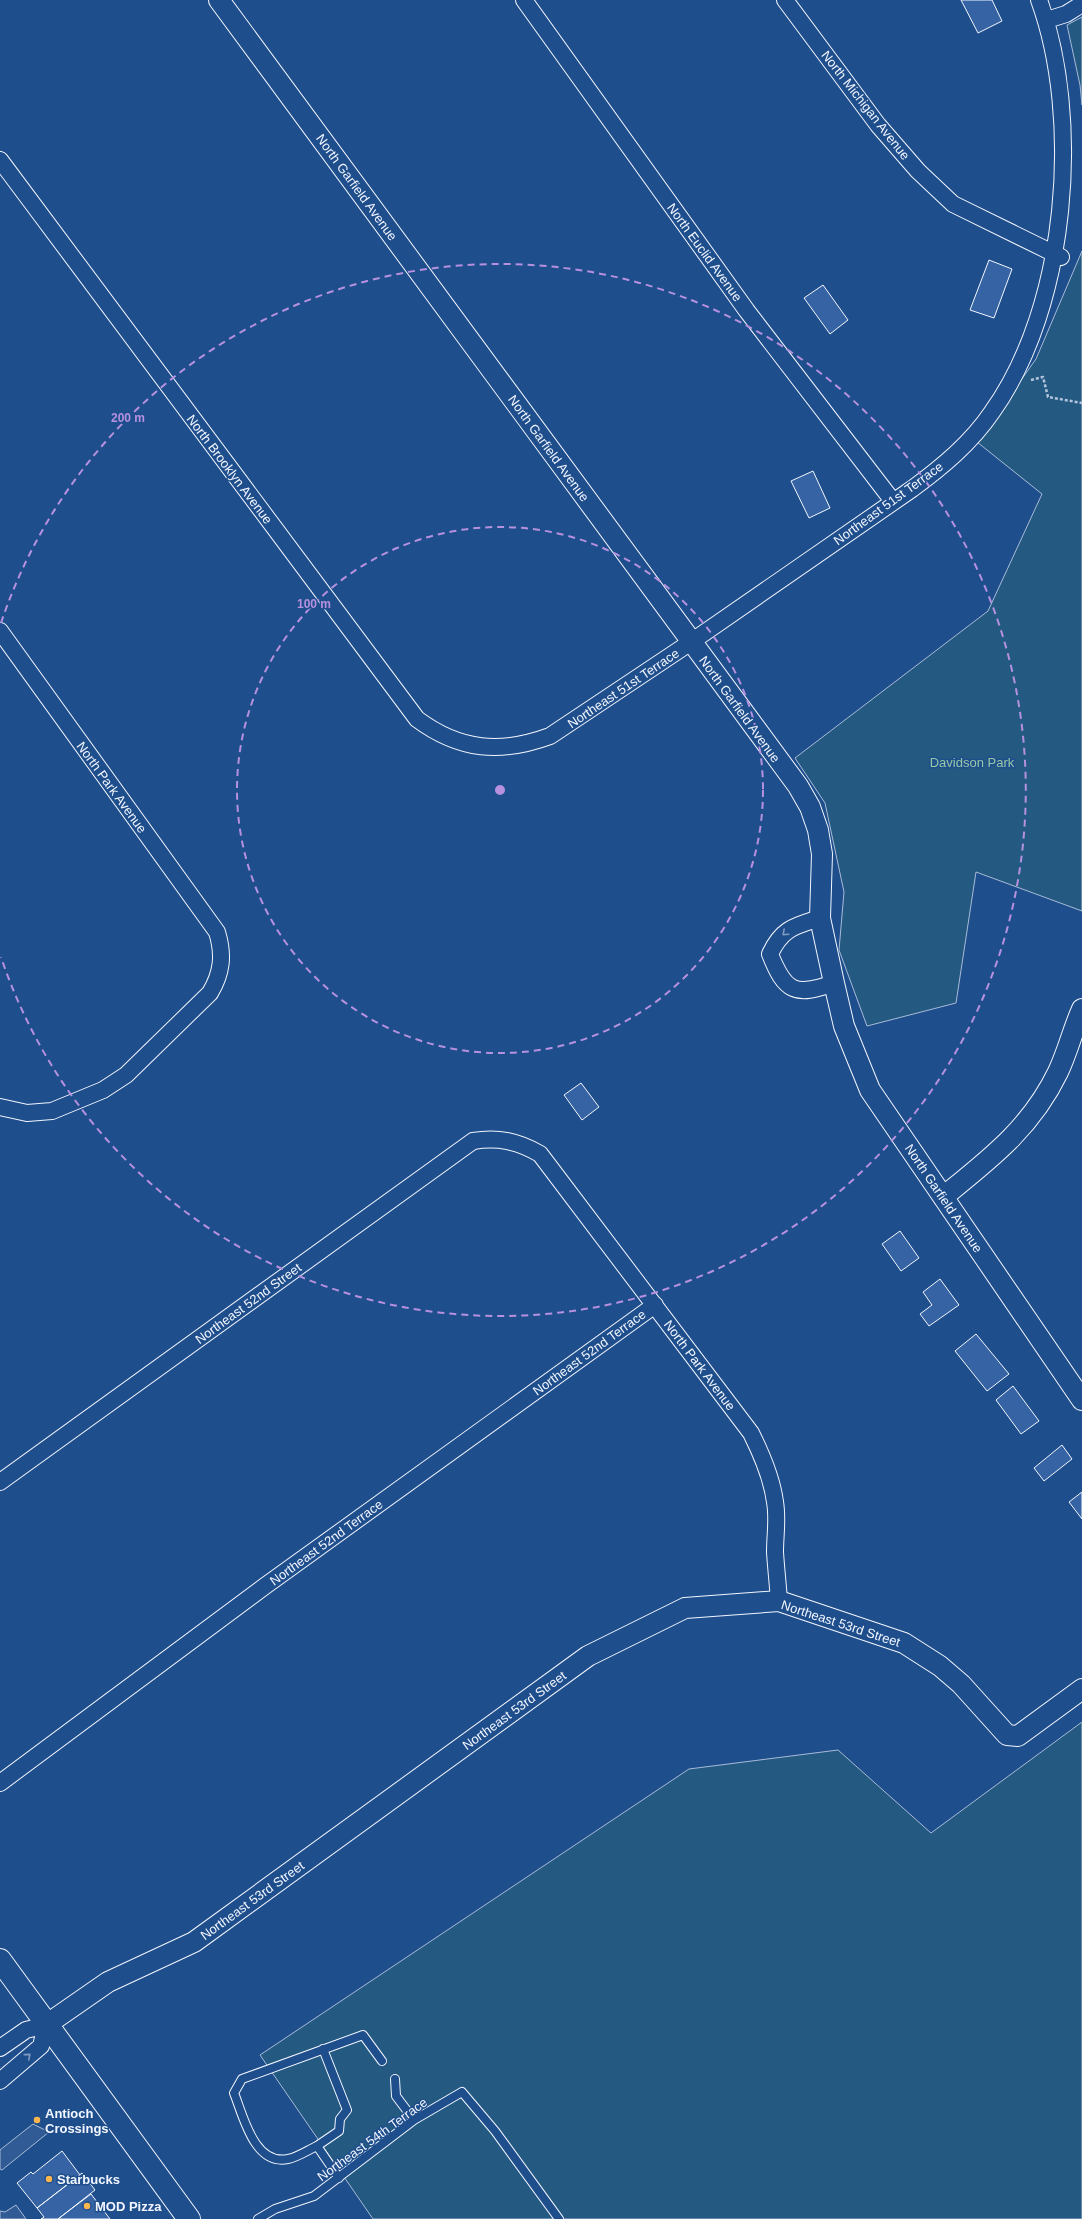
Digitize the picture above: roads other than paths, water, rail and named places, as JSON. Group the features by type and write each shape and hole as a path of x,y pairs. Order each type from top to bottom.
{"main road":[{"path":"0,1960 189,2219"}],"street":[{"name":"North Garfield Avenue","path":"219,0 798,786 810,807 818,830 822,854 820,918 834,984 844,1026 870,1090 1082,1400"},
{"name":"North Euclid Avenue","path":"524,0 747,311 892,500"},
{"name":"North Michigan Avenue","path":"785,0 878,125 918,170 953,204 1061,257"},
{"name":"Northeast 51st Terrace","path":"484,747 500,748 526,745 550,736 691,642 892,500 930,476 963,446 992,412 1010,385 1026,355 1048,301 1061,257 1071,197 1074,151 1071,105 1064,59 1050,19 1039,0"},
{"path":"1050,19 1066,14 1082,4"},
{"name":"North Brooklyn Avenue","path":"0,160 417,718 450,739 484,747"},
{"name":"North Park Avenue","path":"0,631 217,932 221,945 221,970 210,993 126,1075 103,1090 66,1106 40,1113 6,1109"},
{"path":"820,918 788,929 776,941 770,954 778,974 792,989 811,992 834,984"},
{"path":"943,1197 1000,1151 1022,1127 1041,1101 1057,1073 1082,1009"},
{"name":"North Park Avenue","path":"501,1139 520,1143 540,1154 751,1433 762,1455 770,1478 775,1502 777,1526 775,1551 779,1601"},
{"name":"Northeast 52nd Street","path":"0,1482 473,1141 501,1139"},
{"name":"Northeast 52nd Terrace","path":"0,1783 265,1586 655,1305"},
{"name":"Northeast 53rd Street","path":"0,2048 26,2030 46,2025 108,1982 194,1942 588,1656 686,1608 779,1601 904,1643 940,1666 961,1684 1007,1735 1018,1736 1082,1689"},
{"path":"0,2081 41,2046 46,2025"}],"lane":[{"path":"323,2049 346,2110 340,2119 339,2131 317,2146 288,2159 273,2158 254,2144 234,2093 242,2080 323,2049 363,2035 382,2061"},
{"path":"395,2079 396,2096 414,2120"},
{"name":"Northeast 54th Terrace","path":"258,2219 275,2209 314,2196 414,2120 462,2092 495,2131 559,2219"},
{"path":"317,2146 339,2178"}],"place":[{"name":"Antioch Crossings","path":"37,2120"},
{"name":"Starbucks","path":"49,2179"},
{"name":"MOD Pizza","path":"87,2206"}],"park label":[{"name":"Davidson Park","path":"972,762"}]}
